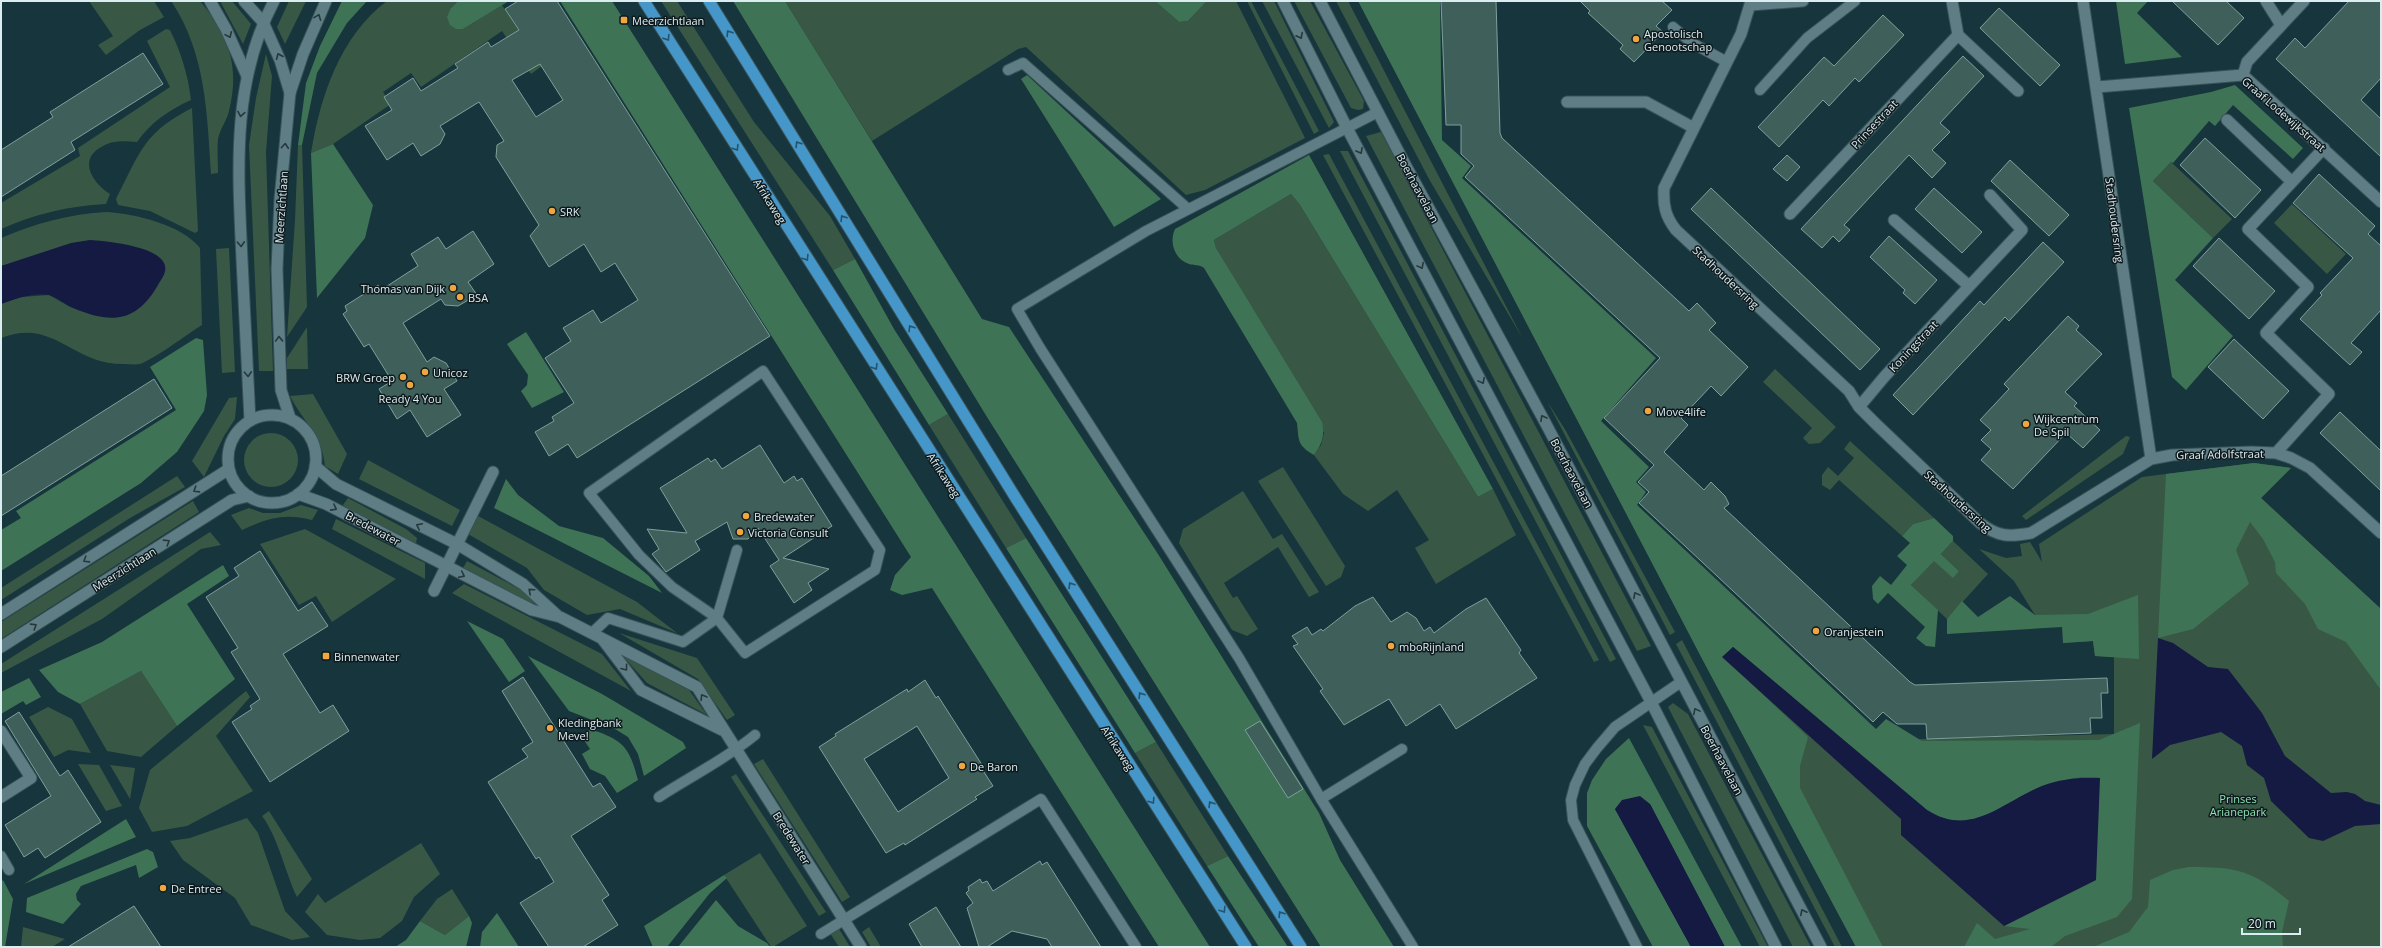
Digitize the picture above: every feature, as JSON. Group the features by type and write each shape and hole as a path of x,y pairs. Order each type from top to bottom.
{"main road":[{"name":"Afrikaweg","path":"644,1 1246,947"},
{"path":"709,1 1017,500 1302,947"}],"street":[{"path":"210,1 226,29 248,76"},
{"path":"244,1 263,22 280,60 290,93"},
{"path":"250,421 239,194 239,120 248,76 263,22 274,1"},
{"name":"Meerzichtlaan","path":"290,418 281,390 277,269 280,199 290,93 303,54 326,1"},
{"path":"1282,1 1347,128 1651,702 1776,947"},
{"name":"Boerhaavelaan","path":"1320,1 1546,424 1821,947"},
{"name":"Stadhoudersring","path":"1803,1 1750,2 1746,22 1664,188 1663,204 1667,218 1676,230 1850,391 1859,407 1980,523 1993,532 2012,536 2031,533 2151,459 2119,252 2097,87 2083,1"},
{"path":"1952,1 1958,35 2018,91"},
{"path":"2266,1 2281,26"},
{"path":"2243,75 2247,62 2304,1"},
{"name":"Prinsestraat","path":"1790,214 1958,35"},
{"name":"Graaf Lodewijkstraat","path":"2097,87 2243,75 2381,202"},
{"path":"1567,102 1646,102 1694,128"},
{"path":"2227,120 2292,182"},
{"path":"2276,453 2329,394 2266,333 2308,286 2248,229 2324,148"},
{"name":"Koningstraat","path":"1859,407 2022,230 1990,195"},
{"path":"1894,220 1969,286"},
{"path":"269,415 290,418 300,425 313,443 315,466 309,481 298,494 286,500 274,503 261,501 249,496 236,485 229,469 228,455 231,441 238,429 250,421 269,415"},
{"name":"Graaf Adolfstraat","path":"2151,459 2188,454 2251,452 2276,453 2291,458 2310,468 2381,533"},
{"name":"Bredewater","path":"315,466 336,484 457,544 523,584 560,617"},
{"path":"1,614 229,469"},
{"path":"434,591 493,472"},
{"name":"Bredewater","path":"298,494 326,504 532,610 560,617 697,687 722,730 737,751 861,947"},
{"name":"Meerzichtlaan","path":"1,647 232,500 249,496"},
{"name":"Bredewater","path":"596,635 641,690 722,730"},
{"path":"1,731 31,778 1,797"}],"lane":[{"path":"1760,90 1807,38 1855,1"},
{"path":"1673,27 1692,43 1727,62"},
{"path":"1008,70 1022,63 1188,209"},
{"path":"1378,112 1146,231 1017,309 1044,355 1239,658 1321,800 1413,947"},
{"path":"763,371 880,550 875,570 745,653 717,618 672,587 650,565 589,493 763,371"},
{"path":"596,635 608,618 683,642 717,618 737,550"},
{"path":"1637,947 1573,820 1571,800 1585,764 1615,727 1681,682"},
{"path":"659,797 713,763 737,751 755,736"},
{"path":"1321,800 1402,749"},
{"path":"821,934 1041,799 1136,947"},
{"path":"1,856 9,870"}],"green space":[{"path":"89,1 154,1 164,17 140,30 106,55 98,45 113,36"},
{"path":"171,1 200,1 218,26 230,52 233,80 232,95 228,114 218,139 218,173 211,174 206,106 198,63 183,21"},
{"path":"220,1 232,1 251,24 243,44"},
{"path":"289,1 306,1 285,44 277,27"},
{"path":"342,1 367,1 347,23 317,73 302,145 298,145 306,83 320,46"},
{"path":"387,1 458,1 451,8 463,29 502,5 542,66 531,74 502,31 421,87 411,73 383,92 391,104 333,144 311,153 320,111 335,69 357,32 371,15"},
{"path":"458,1 509,1 463,29 456,29 450,25 447,17 451,8"},
{"path":"560,1 612,1 1210,947 1159,947 932,588 902,595 890,590 895,575 911,557"},
{"path":"661,1 677,1 754,122 830,216 855,259 833,270"},
{"path":"733,1 785,1 982,319 1009,327 1158,554 1319,813 1340,860 1394,947 1321,947 987,417"},
{"path":"785,1 1155,1 1179,22 1188,21 1207,1 1236,1 1305,138 1205,190 1186,195 1026,47 1018,49 872,141"},
{"path":"1155,1 1207,1 1188,21 1179,22"},
{"path":"1247,1 1251,1 1319,131 1314,134"},
{"path":"1262,1 1274,1 1334,122 1329,128"},
{"path":"1294,1 1310,1 1364,101 1363,109 1358,110 1351,108"},
{"path":"1336,1 1348,1 1523,339 1429,179"},
{"path":"1358,1 1440,1 1442,140 1471,166 1462,178 1656,358 1601,421 1649,467 1636,482 1646,492 1637,505 1876,729 1886,719 1922,741 2099,740 2140,723 2132,899 2117,917 2065,936 2051,947 1964,947 1977,923 1995,939 2030,929 2004,926 2096,880 2083,777 2057,781 2042,786 1986,815 1958,821 1943,818 1927,810 1733,647 1723,657 1808,737 1800,766 1800,788 1883,947 1856,947 1699,653"},
{"path":"2116,1 2148,1 2137,13 2182,57 2125,64"},
{"path":"166,29 170,30 181,55 191,100 161,117 148,128 137,142 115,142 107,144 95,151 89,164 90,171 98,184 110,194 106,204 65,209 39,215 1,229 1,203 80,156 78,148 170,87 147,41"},
{"path":"266,54 272,76 266,152 273,371 259,371 249,145 256,98"},
{"path":"1027,75 1161,199 1114,227 1021,79"},
{"path":"2235,85 2303,148 2293,159 2233,105 2215,126 2209,121 2173,163 2171,162 2153,181 2213,238 2175,280 2233,336 2186,390 2172,377 2129,108 2211,92"},
{"path":"192,108 198,231 195,233 150,211 118,205 116,199 138,157 153,136 163,126"},
{"path":"1381,132 1651,646 1637,651 1366,136"},
{"path":"333,144 373,205 365,238 317,298 311,153"},
{"path":"298,145 302,145 307,307 287,337 295,220"},
{"path":"1340,151 1348,151 1616,659 1610,662"},
{"path":"1329,154 1599,660 1594,662 1323,155"},
{"path":"1309,155 1493,489 1478,497 1300,205 1291,194 1214,240 1216,248 1322,422 1322,440 1314,455 1304,448 1300,442 1297,423 1204,268 1184,262 1174,250 1173,234 1175,229"},
{"path":"2171,162 2232,219 2213,238 2153,181"},
{"path":"1291,194 1300,205 1478,497 1493,489 1516,535 1436,584 1415,548 1429,540 1397,490 1368,511 1343,494 1314,455 1321,445 1324,433 1216,248 1214,240"},
{"path":"2292,204 2346,254 2327,274 2274,223"},
{"path":"107,212 131,215 158,222 182,233 200,248 202,325 154,357 140,364 106,362 76,351 49,337 35,333 19,333 1,338 1,304 21,297 49,295 72,308 5,265 1,266 1,238 53,220"},
{"path":"229,248 235,372 222,373 216,249"},
{"path":"855,259 894,329 948,414 929,425 833,270"},
{"path":"307,327 308,369 287,369 287,358"},
{"path":"526,332 564,392 532,408 521,391 527,385 528,375 507,344"},
{"path":"196,338 203,340 207,395 204,411 177,452 141,483 1,571 1,530 21,518 16,511 176,410 150,367"},
{"path":"1775,369 1836,427 1820,443 1809,444 1803,438 1812,428 1763,382"},
{"path":"313,394 347,454 338,474 325,466 320,445 316,437 290,396"},
{"path":"237,397 235,419 224,436 204,477 192,461 229,398"},
{"path":"1547,401 1566,431 1675,632 1670,635"},
{"path":"948,414 1026,538 1006,548 929,425"},
{"path":"266,433 276,433 286,437 294,445 298,455 298,465 294,475 286,483 276,487 266,487 256,483 248,475 244,465 244,455 248,445 256,437"},
{"path":"2126,436 2130,437 2123,454 2026,520 2022,516"},
{"path":"1850,441 1934,518 1913,524 1902,536 1839,480 1830,490 1822,485 1822,475 1828,467 1838,476 1854,458 1844,449"},
{"path":"368,460 460,510 452,526 359,479"},
{"name":"Prinses Arianepark","path":"2254,463 2291,468 2261,498 2381,609 2381,947 1856,947 1699,653 1887,740 2114,734 2114,657 2095,656 2093,641 2063,643 2063,627 2035,615 2014,581 1979,549 2006,558 2022,556 2020,544 2030,542 2042,562 2039,544 2142,477"},
{"path":"2254,463 2291,468 2261,498 2381,609 2381,690 2346,642 2318,629 2305,604 2276,573 2275,562 2263,539 2250,522 2236,550 2249,584 2193,629 2158,638 2166,474"},
{"path":"1283,467 1345,566 1341,577 1326,586 1258,481"},
{"path":"177,476 185,487 130,518 1,600 1,588"},
{"path":"506,479 518,495 559,526 603,538 649,576 662,593 494,508"},
{"path":"1243,491 1273,539 1282,534 1319,592 1309,597 1278,547 1224,583 1233,598 1237,596 1258,629 1247,636 1232,630 1179,543 1183,529"},
{"path":"348,498 406,529 417,538 416,543 413,543 345,508 343,505"},
{"path":"193,501 199,512 1,639 1,622"},
{"path":"301,505 318,510 312,520 293,517 276,518 260,522 242,530 231,515 249,508 263,513 280,513"},
{"path":"478,516 637,602 677,633 620,609 587,615 544,590 527,568 468,534"},
{"path":"1934,518 1953,536 1953,541 1941,554 1959,571 1953,578 1934,561 1911,585 1938,610 1935,647 1926,646 1916,638 1925,627 1888,593 1878,604 1873,599 1872,586 1880,576 1891,585 1907,565 1897,556 1910,543 1902,536 1913,524"},
{"path":"336,519 425,563 425,579 332,529"},
{"path":"305,529 396,579 332,622 316,596 299,605 260,544"},
{"path":"210,532 221,545 201,549 102,619 1,673 1,664"},
{"path":"1026,538 1156,742 1135,753 1006,548"},
{"path":"1953,541 1988,574 1947,619 1911,585 1934,560 1953,577 1959,571 1941,554"},
{"path":"467,561 523,591 538,605 524,600 463,568"},
{"path":"223,565 229,576 187,604 235,679 177,726 141,671 80,704 58,692 39,670 102,642"},
{"path":"464,584 602,654 631,691 452,593"},
{"path":"2138,595 2139,659 2095,656 2093,641 2063,643 2062,627 1947,634 1947,619 1962,601 1978,617 2010,596 2035,615 2088,614"},
{"path":"467,621 503,639 525,671 509,682"},
{"path":"619,633 697,658 735,715 727,720 698,679"},
{"path":"1682,640 1842,947 1835,947 1676,644"},
{"path":"622,655 689,690 707,715 647,683"},
{"path":"528,656 602,694 683,742 686,748 644,776 638,754 628,737 615,729 569,711"},
{"path":"141,671 177,726 141,757 107,751 80,704"},
{"path":"29,678 41,697 26,705 23,701 1,714 1,692"},
{"path":"246,691 250,697 216,736 253,791 187,826 152,832 139,808 150,770"},
{"path":"1673,703 1688,714 1811,947 1793,947 1668,707"},
{"path":"48,707 72,719 91,753 68,750 54,757 29,717"},
{"path":"1643,725 1652,727 1768,947 1760,947"},
{"path":"590,729 610,737 623,746 628,752 635,768 638,780 617,793 605,776 590,769 582,754 590,749 582,737"},
{"path":"1629,738 1742,947 1725,947 1650,804 1615,809 1691,947 1653,947 1587,826 1587,793 1592,780 1606,759"},
{"path":"1156,742 1228,856 1207,866 1135,753"},
{"path":"763,759 850,897 842,902 754,764"},
{"path":"78,764 99,765 122,806 106,811"},
{"path":"110,765 135,768 130,799"},
{"path":"736,774 826,912 819,916 731,777"},
{"path":"269,811 312,879 297,897 273,834 262,816"},
{"path":"247,818 258,833 285,911 310,937 292,940 251,925 235,898 183,860 170,841 190,838"},
{"path":"126,819 136,837 24,884"},
{"path":"421,843 440,874 414,897 402,921 380,938 360,940 327,935 305,912 318,894 325,903"},
{"path":"147,849 153,852 158,867 139,878 136,865 81,886 76,894 77,900 81,904 63,924 26,912 27,898"},
{"path":"760,853 807,926 773,947 771,947 724,875"},
{"path":"1228,856 1288,947 1259,947 1207,866"},
{"path":"2189,867 2220,868 2243,872 2265,883 2289,901 2282,932 2283,947 2093,947 2129,932 2148,907 2150,880 2173,870"},
{"path":"724,875 727,878 710,893 667,947 653,947 644,926"},
{"path":"3,880 13,899 5,947 1,947 1,882"},
{"path":"452,889 469,916 445,935 420,921 437,899"},
{"path":"716,900 738,926 767,943 770,947 678,947"},
{"path":"497,913 519,947 480,947 482,932"},
{"path":"469,916 472,923 466,947 395,947 406,940 420,921 445,935"},
{"path":"23,927 65,939 52,947 21,947"},
{"path":"838,927 850,947 839,947 830,933"},
{"path":"869,927 881,947 871,947 862,932"}],"water":[{"path":"90,240 119,243 142,249 159,257 164,263 165,272 163,277 150,298 141,307 122,317 111,318 87,313 70,307 55,297 43,294 18,298 1,304 1,266 71,243"},
{"path":"2158,638 2173,643 2208,667 2228,669 2262,713 2285,756 2331,793 2347,792 2355,794 2365,801 2381,805 2381,824 2355,826 2323,841 2309,838 2271,801 2264,778 2247,765 2242,746 2221,732 2170,745 2152,759"},
{"path":"1733,647 1927,810 1943,818 1958,820 1972,819 1986,815 2042,786 2071,779 2100,778 2096,880 2004,926 1901,835 1901,819 1722,657"},
{"path":"1640,796 1650,804 1725,947 1691,947 1615,809 1622,800"}],"building":[{"path":"518,1 557,1 770,336 577,458 568,444 549,456 535,432 554,421 552,417 574,403 545,358 571,341 563,328 593,310 601,323 638,300 615,263 601,272 584,244 549,267 530,236 539,225 496,157 497,145 504,141 479,102 440,126 445,134 440,144 421,156 413,143 387,160 365,126 392,110 384,97 413,78 421,91 458,68 455,64 488,42 491,47 519,30 505,9","holes":["540,64 563,100 536,117 512,80"]},
{"path":"1441,1 1496,1 1500,133 1502,138 1689,311 1697,303 1716,323 1709,330 1748,367 1721,396 1711,386 1681,418 1688,425 1664,452 1704,490 1711,482 1725,496 1729,504 1724,508 1910,682 1915,685 2107,678 2108,693 2101,693 2102,718 2090,718 2091,733 1927,739 1926,724 1897,724 1883,712 1873,722 1639,503 1649,492 1638,482 1654,465 1604,418 1660,358 1465,177 1474,166 1461,154 1461,125 1446,125"},
{"name":"Apostolisch Genootschap","path":"1580,1 1662,1 1672,10 1656,26 1663,32 1634,62 1620,49 1623,45 1588,13 1590,11"},
{"path":"2172,1 2226,1 2244,18 2218,45"},
{"path":"2349,1 2381,1 2381,78 2361,100 2381,119 2381,157 2276,59 2295,38 2305,48"},
{"path":"1999,8 2060,65 2040,86 1980,28"},
{"path":"1883,15 1904,35 1859,82 1855,78 1829,106 1823,100 1779,147 1758,127 1824,57 1834,66"},
{"path":"143,53 163,84 71,142 75,150 1,197 1,150 53,117 50,112"},
{"path":"1963,56 1984,76 1940,123 1950,132 1932,150 1946,163 1932,178 1909,155 1844,225 1850,230 1839,242 1833,236 1822,248 1801,229"},
{"path":"2205,138 2261,190 2235,218 2180,165"},
{"path":"1787,155 1800,167 1787,181 1773,169"},
{"path":"2010,160 2069,215 2049,236 1991,181"},
{"path":"2319,174 2375,226 2368,234 2381,246 2381,310 2351,343 2362,352 2350,365 2300,319 2322,295 2320,293 2353,258 2293,203"},
{"path":"1711,188 1880,349 1860,370 1691,209"},
{"path":"1934,188 1982,232 1962,253 1915,209"},
{"path":"473,231 494,264 468,282 477,295 458,306 445,305 441,299 403,323 427,362 434,357 446,363 457,381 444,389 461,415 427,437 410,410 397,419 379,389 392,381 369,344 364,347 343,314 347,311 345,306 378,285 381,290 418,266 411,254 438,237 446,249"},
{"path":"1889,236 1937,280 1915,304 1903,293 1905,290 1870,257"},
{"path":"2219,238 2275,291 2249,319 2193,266"},
{"path":"2043,242 2064,262 2009,321 2005,317 1913,415 1893,395 1980,301 1984,305"},
{"name":"Wijkcentrum De Spil","path":"2068,316 2079,326 2076,330 2102,354 2065,392 2077,403 2074,406 2100,430 2083,448 2066,433 2013,489 1981,460 1991,449 1981,440 1991,430 1980,420 2009,389 2004,384"},
{"path":"2234,339 2289,391 2263,419 2208,367"},
{"path":"154,379 172,408 1,516 1,476"},
{"path":"2340,412 2381,451 2381,491 2320,433"},
{"path":"760,445 784,483 794,476 797,481 802,478 832,526 783,558 829,569 808,583 812,590 794,603 770,566 779,560 758,528 748,539 733,539 727,522 695,541 700,550 666,572 652,554 659,549 647,529 687,533 660,488 708,458 711,462 715,459 722,469"},
{"path":"260,551 298,611 312,602 328,626 283,654 320,713 333,705 349,731 270,782 232,722 252,709 250,706 260,699 231,652 238,648 206,597 239,576 234,568"},
{"path":"1373,597 1391,622 1407,612 1416,618 1424,631 1430,627 1434,633 1466,609 1486,598 1521,650 1519,653 1537,678 1456,729 1440,704 1406,726 1389,699 1344,725 1320,691 1323,689 1293,646 1298,644 1292,636 1307,627 1312,635 1321,629 1323,631 1355,606"},
{"path":"523,677 593,787 600,783 616,807 571,836 609,895 602,900 618,925 583,947 549,947 520,903 554,882 539,857 536,859 488,782 528,757 522,749 533,742 502,691"},
{"name":"De Baron","path":"925,680 936,698 938,696 984,768 982,769 993,786 975,797 977,799 905,845 904,843 886,853 819,747 836,736 835,734 907,689 908,692","holes":["917,726 949,778 898,812 864,759"]},
{"path":"19,712 60,776 68,770 101,822 45,858 38,848 24,857 5,825 51,796 5,721"},
{"path":"1260,721 1303,789 1288,798 1245,730"},
{"path":"1040,861 1042,865 1047,862 1101,947 1052,947 1047,939 1012,931 987,947 979,947 967,908 973,903 966,893 969,890 968,887 980,879 982,883 987,881 993,891"},
{"path":"134,906 161,947 68,947"},
{"path":"936,907 961,947 922,947 909,924"}],"place":[{"name":"Meerzichtlaan","path":"624,20"},
{"name":"Apostolisch Genootschap","path":"1636,39"},
{"name":"SRK","path":"552,211"},
{"name":"Thomas van Dijk","path":"453,288"},
{"name":"BSA","path":"460,297"},
{"name":"Unicoz","path":"425,372"},
{"name":"BRW Groep","path":"403,377"},
{"name":"Ready 4 You","path":"410,385"},
{"name":"Move4life","path":"1648,411"},
{"name":"Wijkcentrum De Spil","path":"2026,424"},
{"name":"Bredewater","path":"746,516"},
{"name":"Victoria Consult","path":"740,532"},
{"name":"Oranjestein","path":"1816,631"},
{"name":"mboRijnland","path":"1391,646"},
{"name":"Binnenwater","path":"326,656"},
{"name":"Kledingbank Meve!","path":"550,728"},
{"name":"De Baron","path":"962,766"},
{"name":"De Entree","path":"163,888"}]}
